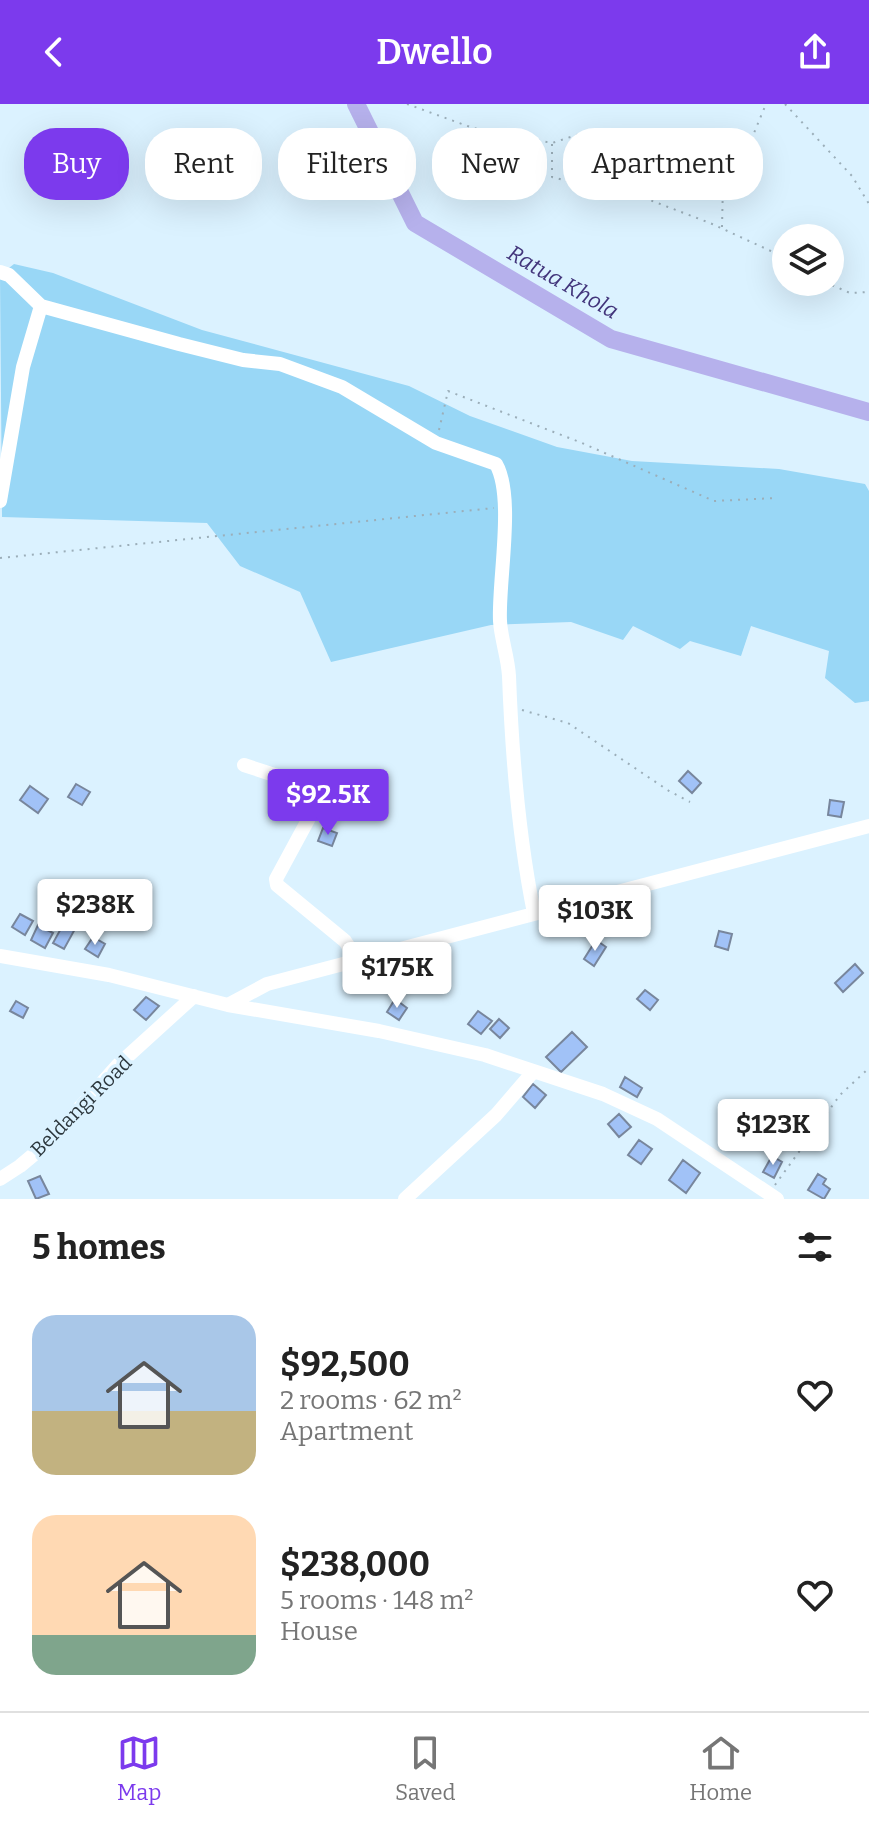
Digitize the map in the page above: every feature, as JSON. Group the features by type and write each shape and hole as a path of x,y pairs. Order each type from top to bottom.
{"street":[{"path":"0,272 9,275 41,306 205,351 280,364 342,387 436,443 496,464 501,472 503,507 500,623 509,673 521,849 534,913"},
{"path":"0,501 23,367 41,306"},
{"path":"244,765 317,789 315,807 276,879 277,885 345,941 358,961"},
{"path":"228,1005 267,984 869,826"},
{"path":"0,956 97,972 228,1005 379,1031 485,1055 603,1094 657,1119 773,1196"},
{"name":"Beldangi Road","path":"0,1179 50,1141 118,1065 194,996"},
{"path":"405,1199 496,1115 533,1072"}],"path":[{"path":"407,104 473,128 552,143 563,139"},
{"path":"756,128 766,104"},
{"path":"785,104 852,176 869,204"},
{"path":"552,143 552,177 578,184 613,186 722,228 772,251"},
{"path":"722,228 723,200"},
{"path":"844,290 869,292"},
{"path":"436,443 448,391 582,443 714,501 777,498"},
{"path":"0,558 503,507"},
{"path":"509,707 568,723 690,802"},
{"path":"773,1196 840,1095 869,1068"}],"shaded area":[{"path":"14,264 53,273 202,330 409,386 470,416 557,447 632,461 779,469 865,484 869,491 869,701 855,703 825,678 829,651 751,626 741,656 690,641 680,649 633,626 623,640 571,622 491,625 331,662 300,592 240,566 207,523 2,517 0,275"}],"building":[{"path":"688,771 701,783 692,793 679,781"},
{"path":"76,784 90,792 82,805 68,797"},
{"path":"30,786 48,799 38,813 20,800"},
{"path":"830,800 844,802 841,817 828,815"},
{"path":"323,828 337,833 332,846 318,841"},
{"path":"20,914 33,921 25,935 12,927"},
{"path":"64,923 75,929 64,949 53,943"},
{"path":"38,925 53,933 45,948 31,940"},
{"path":"719,931 732,934 728,950 715,946"},
{"path":"93,937 105,944 98,957 85,949"},
{"path":"596,940 606,947 594,966 584,959"},
{"path":"855,964 863,973 843,992 835,983"},
{"path":"645,990 658,1000 650,1010 637,999"},
{"path":"146,997 159,1006 146,1020 134,1010"},
{"path":"395,999 407,1008 399,1020 387,1012"},
{"path":"16,1001 28,1008 23,1018 10,1011"},
{"path":"478,1011 492,1021 481,1034 468,1024"},
{"path":"499,1019 509,1028 500,1038 490,1029"},
{"path":"572,1032 587,1047 561,1072 546,1057"},
{"path":"625,1077 642,1088 637,1097 620,1087"},
{"path":"533,1084 546,1095 535,1108 523,1097"},
{"path":"619,1114 631,1127 619,1137 608,1124"},
{"path":"639,1140 652,1149 641,1164 628,1155"},
{"path":"772,1156 782,1162 774,1178 763,1172"},
{"path":"683,1160 700,1173 686,1193 669,1180"},
{"path":"818,1174 826,1179 823,1184 830,1189 824,1199 808,1190"},
{"path":"40,1176 49,1194 36,1199 28,1181"}],"waterway":[{"name":"Ratua Khola","path":"356,104 415,223 611,339 869,412"}]}
